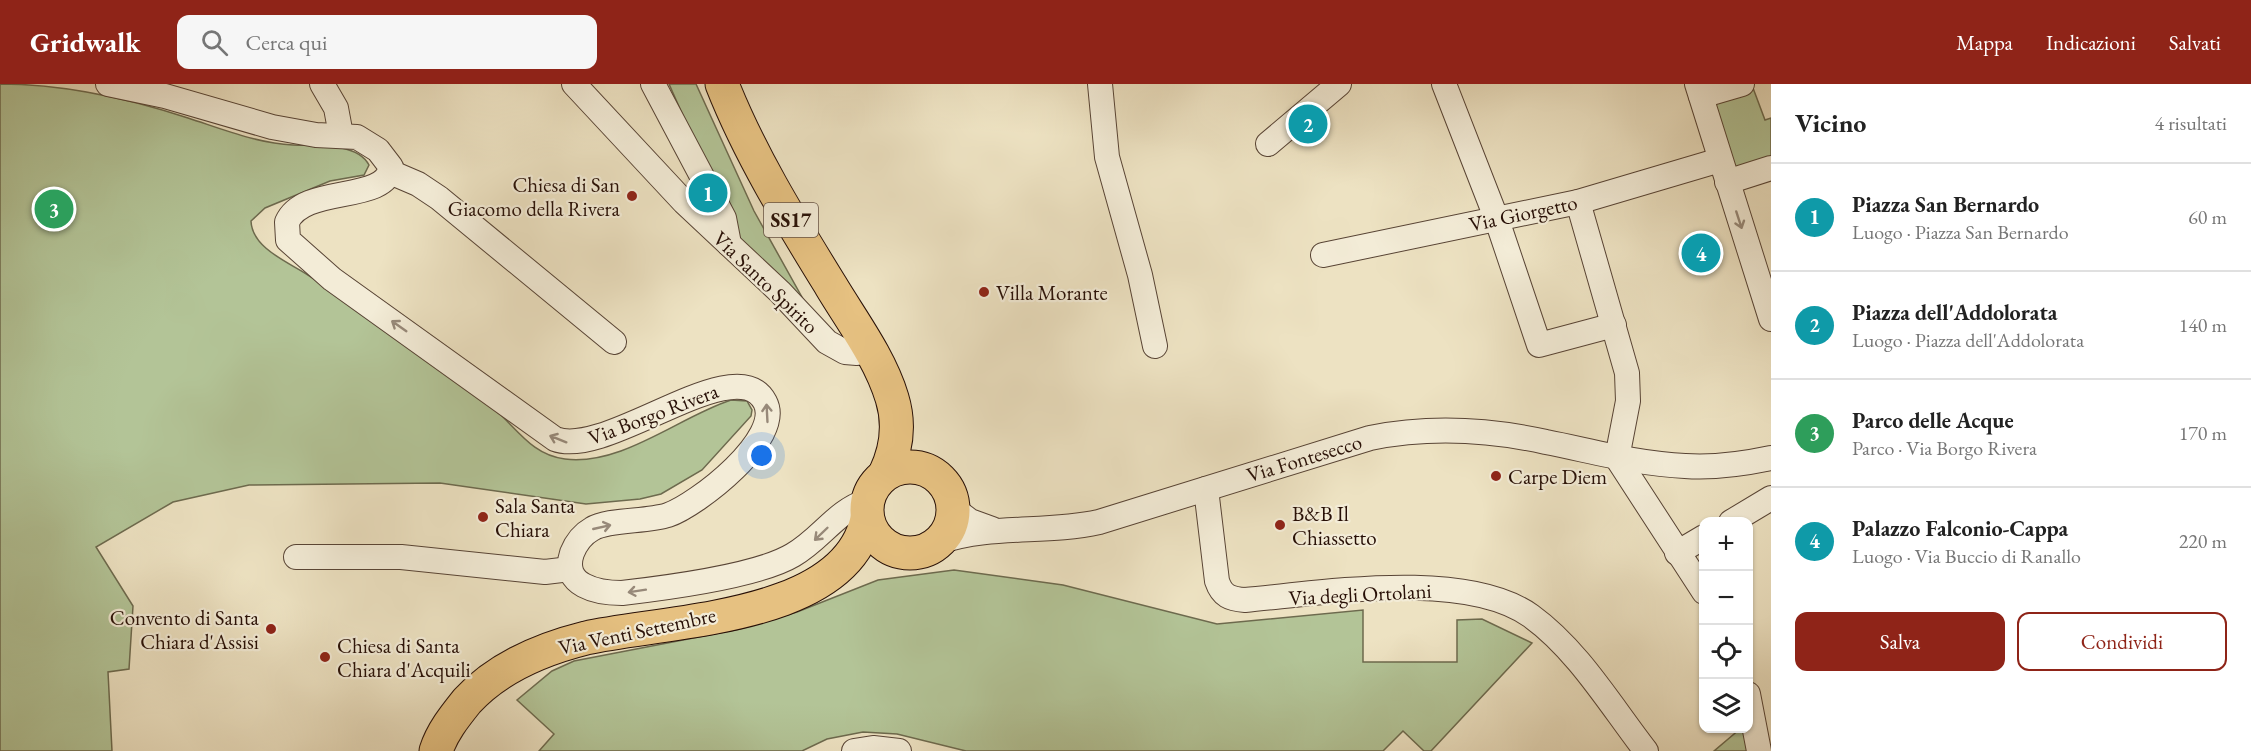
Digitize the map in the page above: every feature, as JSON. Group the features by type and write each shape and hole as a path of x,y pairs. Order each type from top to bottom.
{"main road":[{"name":"SS17","path":"722,84 764,172 869,351 892,398 897,426 907,446 926,469"},
{"name":"SS17","path":"885,474 893,451 897,426"},
{"path":"905,466 926,469 942,481 952,499 950,527 939,542 913,553 894,550 878,540 867,510 877,481 885,474 905,466"},
{"name":"Via Venti Settembre","path":"837,570 857,545 867,510"},
{"name":"Via Venti Settembre","path":"436,751 454,717 471,697 492,678 525,659 585,639 770,604 813,588 861,556 894,550"}],"street":[{"path":"108,84 165,96 272,127 364,140 389,161 390,172 418,184 440,198 614,342"},
{"path":"322,84 336,108 341,135"},
{"name":"Via Santo Spirito","path":"574,84 684,202 835,348 858,353 869,351"},
{"path":"653,84 724,218 729,244"},
{"path":"1100,84 1107,157 1140,275 1155,346"},
{"path":"1268,144 1339,84"},
{"path":"1444,84 1497,220 1539,345 1614,326"},
{"path":"1742,84 1699,90 1724,171 1765,277 1771,319"},
{"name":"Via Giorgetto","path":"1323,255 1724,171 1771,168"},
{"name":"Via Borgo Rivera","path":"390,172 380,185 328,196 298,209 288,218 285,226 288,240 332,279 487,388 545,433 563,442 582,442 708,392 732,386 750,388 767,404 768,420 761,437 711,490 669,515 595,527 576,545 570,569"},
{"path":"1578,202 1629,387 1617,458 1699,585"},
{"name":"Via Fontesecco","path":"939,542 961,534 995,529 1046,530 1081,526 1370,438 1409,431 1441,429 1494,433 1617,458 1707,467 1771,458"},
{"name":"Via degli Ortolani","path":"1206,489 1217,581 1223,594 1228,598 1245,600 1415,588 1472,593 1510,604 1530,616 1559,642 1646,751"},
{"path":"1739,517 1771,498"},
{"name":"Via Fontesecco","path":"953,508 970,521 995,529"},
{"path":"296,556 401,557 552,572 570,569 581,584 610,593 636,591 749,570 792,556 813,542 846,510 867,510"},
{"path":"1677,553 1699,540"},
{"path":"1753,717 1759,751"},
{"path":"854,751 873,748 899,751"}],"green space":[{"path":"0,84 47,86 118,98 252,138 279,144 335,147 355,152 369,165 364,175 330,181 265,208 251,221 258,239 272,253 361,310 429,358 482,399 524,438 546,454 565,459 586,459 608,455 629,448 731,400 747,401 752,410 751,416 702,470 661,494 640,499 586,504 440,483 249,485 173,502 96,547 133,606 129,669 108,672 112,751 0,751"},
{"path":"669,84 696,84 754,211 827,342 747,260"},
{"path":"1753,88 1765,120 1771,118 1771,158 1734,171 1713,100"},
{"path":"954,570 1063,585 1217,624 1363,610 1363,662 1457,662 1457,620 1482,619 1532,643 1431,751 1424,751 1403,731 1383,751 966,751 897,734 863,732 827,739 802,751 539,751 554,734 517,700 552,671 574,661 740,629 797,612 878,580"},
{"path":"1735,733 1744,733 1748,751 1714,751"}],"place":[{"name":"Piazza dell'Addolorata","path":"1308,124"},
{"name":"Piazza San Bernardo","path":"708,193"},
{"name":"Chiesa di San Giacomo della Rivera","path":"632,196"},
{"name":"Parco delle Acque","path":"54,209"},
{"name":"Palazzo Falconio-Cappa","path":"1701,253"},
{"name":"Villa Morante","path":"984,292"},
{"name":"Carpe Diem","path":"1496,476"},
{"name":"Sala Santa Chiara","path":"483,517"},
{"name":"B&B Il Chiassetto","path":"1280,525"},
{"name":"Convento di Santa Chiara d'Assisi","path":"271,629"},
{"name":"Chiesa di Santa Chiara d'Acquili","path":"325,657"}]}
